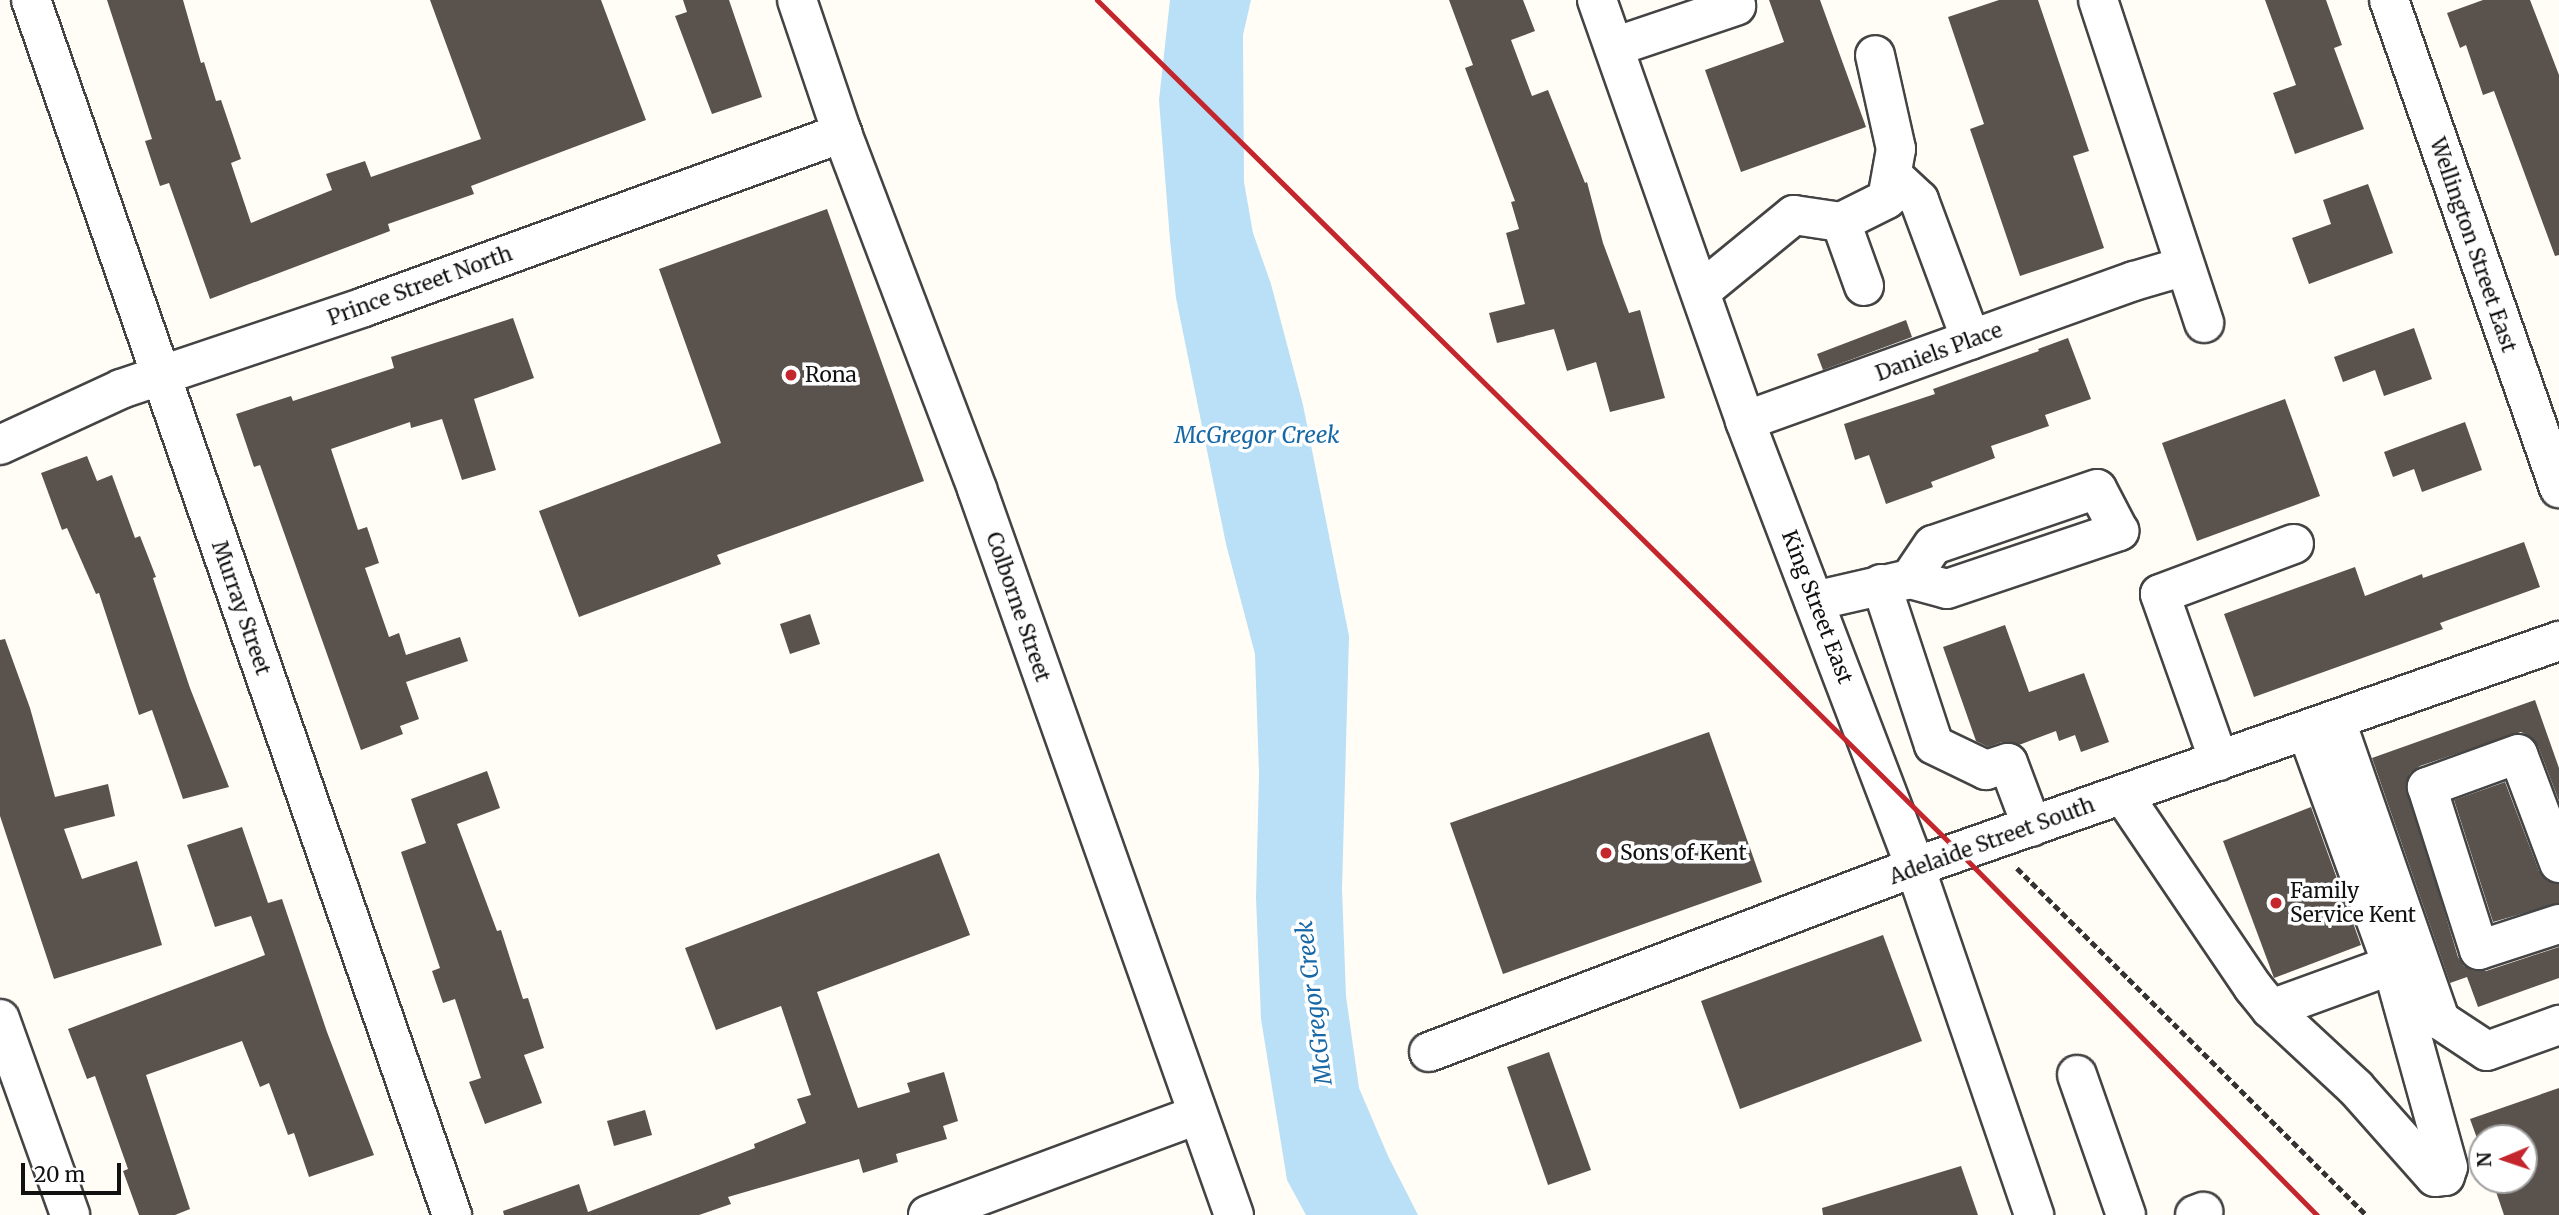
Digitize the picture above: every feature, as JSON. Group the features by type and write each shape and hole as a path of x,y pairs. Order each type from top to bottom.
{"street":[{"name":"Murray Street","path":"32,0 452,1215"},
{"name":"Colborne Street","path":"797,0 842,133 977,489 1234,1215"},
{"name":"King Street East","path":"1597,0 1745,421 1915,867 2034,1215"},
{"path":"2098,0 2204,323"},
{"name":"Wellington Street East","path":"2389,0 2559,488"},
{"path":"1614,47 1736,6"},
{"path":"1701,291 1794,215 1841,222 1888,200 1896,149 1875,55"},
{"name":"Prince Street North","path":"0,445 121,389 364,307 842,133"},
{"path":"1892,175 1919,200 1971,340"},
{"path":"1841,222 1864,286"},
{"name":"Daniels Place","path":"1745,421 2134,281 2185,266"},
{"path":"2219,761 2160,594 2294,544"},
{"path":"1814,601 1896,581 1934,745 1986,770 2008,763 2032,827"},
{"name":"Adelaide Street South","path":"1429,1052 1915,867 2559,641"},
{"path":"2123,795 2245,976 2271,1009 2355,1087 2435,1177 2445,1176 2448,1167 2321,726"},
{"path":"2321,726 2440,1020 2487,1051 2559,1025"},
{"path":"2559,863 2518,754 2427,787 2479,950 2559,924"},
{"path":"2271,1009 2392,965"},
{"path":"0,1019 70,1215"},
{"path":"2077,1075 2126,1215"},
{"path":"928,1215 1197,1115"}],"path":[{"path":"1990,841 2367,1215"}],"water":[{"name":"McGregor Creek","path":"1170,0 1251,0 1243,35 1244,182 1253,233 1271,284 1303,405 1349,636 1342,889 1346,996 1359,1088 1388,1156 1418,1215 1306,1215 1287,1180 1261,1019 1256,898 1259,773 1255,654 1226,544 1176,298 1170,240 1159,100"}],"building":[{"path":"107,0 183,0 201,63 204,62 216,101 221,100 241,159 231,163 251,223 332,190 326,174 365,161 371,177 481,139 430,0 601,0 646,120 471,186 474,194 388,224 390,231 210,299 169,183 160,186 145,141 152,139"},
{"path":"683,0 729,0 762,97 712,114 675,16 687,12"},
{"path":"1449,0 1523,0 1535,31 1511,40 1532,96 1548,90 1585,183 1587,182 1603,243 1629,313 1640,310 1665,398 1610,412 1596,362 1567,371 1554,329 1497,343 1489,313 1525,304 1506,233 1519,229 1511,202 1515,201 1465,68 1473,65"},
{"path":"1769,0 1820,0 1866,127 1741,172 1705,70 1784,42"},
{"path":"1999,0 2038,0 2089,151 2073,156 2104,248 2020,276 1970,129 1984,124 1948,17"},
{"path":"2265,0 2326,0 2342,45 2334,48 2364,129 2295,154 2273,93 2296,85"},
{"path":"2483,0 2530,0 2559,75 2559,255 2555,256 2494,91 2483,95 2466,45 2460,48 2447,13"},
{"path":"2368,184 2393,253 2309,284 2292,238 2331,224 2323,200"},
{"name":"Rona","path":"827,209 924,481 717,555 721,564 579,617 539,511 721,443 659,269"},
{"path":"513,318 534,378 474,399 496,470 462,480 442,419 411,428 410,422 331,449 358,530 367,527 379,563 365,568 389,637 399,633 406,655 460,637 468,661 406,682 419,719 400,726 403,734 361,750 260,465 254,467 236,414 291,396 293,401 394,368 391,357"},
{"path":"1906,320 1912,337 1823,370 1817,354"},
{"path":"2414,328 2432,379 2384,396 2375,370 2343,382 2334,357"},
{"path":"2068,338 2091,399 2045,415 2049,426 1991,446 1995,458 1931,482 1933,487 1886,504 1869,455 1855,460 1844,424 1935,394 1933,389"},
{"path":"2285,399 2320,496 2197,541 2162,443"},
{"path":"2465,422 2482,470 2422,492 2414,469 2393,477 2384,452"},
{"path":"87,456 97,481 112,475 135,538 140,536 156,577 153,578 190,688 229,787 183,799 152,710 139,715 99,593 96,594 67,528 62,530 41,473"},
{"path":"2524,542 2540,587 2440,623 2443,629 2254,697 2224,614 2355,567 2365,596 2422,574 2423,578"},
{"path":"810,614 820,644 790,654 780,624"},
{"path":"2005,625 2029,692 2084,673 2109,742 2081,752 2075,735 2059,741 2056,731 2019,745 2002,742 1988,747 1976,741 1943,647"},
{"path":"5,639 30,708 55,797 108,784 115,816 64,829 82,879 137,861 162,945 54,979 0,816 0,640"},
{"path":"2535,700 2559,768 2559,801 2538,746 2531,737 2521,732 2420,766 2410,773 2406,783 2458,957 2464,966 2474,971 2486,971 2559,947 2559,978 2478,1007 2467,977 2450,983 2372,758"},
{"name":"Sons of Kent","path":"1709,732 1762,882 1503,974 1450,823"},
{"path":"487,771 500,808 457,824 497,931 501,930 523,999 528,998 544,1048 524,1055 542,1103 485,1124 469,1082 481,1078 455,999 443,1003 432,971 440,968 401,852 426,843 411,799"},
{"path":"2505,782 2539,871 2546,880 2559,884 2559,903 2493,922 2454,800"},
{"path":"2311,807 2361,945 2274,978 2223,841"},
{"path":"242,827 268,903 282,899 327,1032 374,1155 309,1177 294,1133 288,1135 269,1083 260,1087 242,1041 146,1075 190,1209 175,1215 139,1215 123,1171 128,1169 95,1076 87,1079 68,1029 265,955 251,916 215,927 187,845"},
{"path":"939,853 970,935 817,992 858,1108 910,1092 907,1083 944,1072 958,1121 943,1126 947,1139 896,1154 898,1162 863,1173 859,1159 728,1197 731,1204 699,1215 504,1215 503,1211 579,1184 588,1212 755,1148 754,1144 806,1123 797,1099 811,1095 781,1006 716,1030 685,948"},
{"path":"1883,935 1922,1041 1740,1109 1701,1001"},
{"path":"1549,1052 1591,1170 1548,1185 1507,1067"},
{"path":"2559,1088 2559,1215 2504,1215 2497,1194 2538,1194 2538,1124 2472,1124 2470,1119"},
{"path":"645,1110 652,1135 614,1146 607,1121"},
{"path":"1961,1166 1978,1215 1823,1215 1822,1208"}],"railway":[{"path":"1097,0 1959,852 2317,1215"}],"place":[{"name":"Rona","path":"791,375"},
{"name":"Sons of Kent","path":"1606,853"},
{"name":"Family Service Kent","path":"2276,903"}]}
